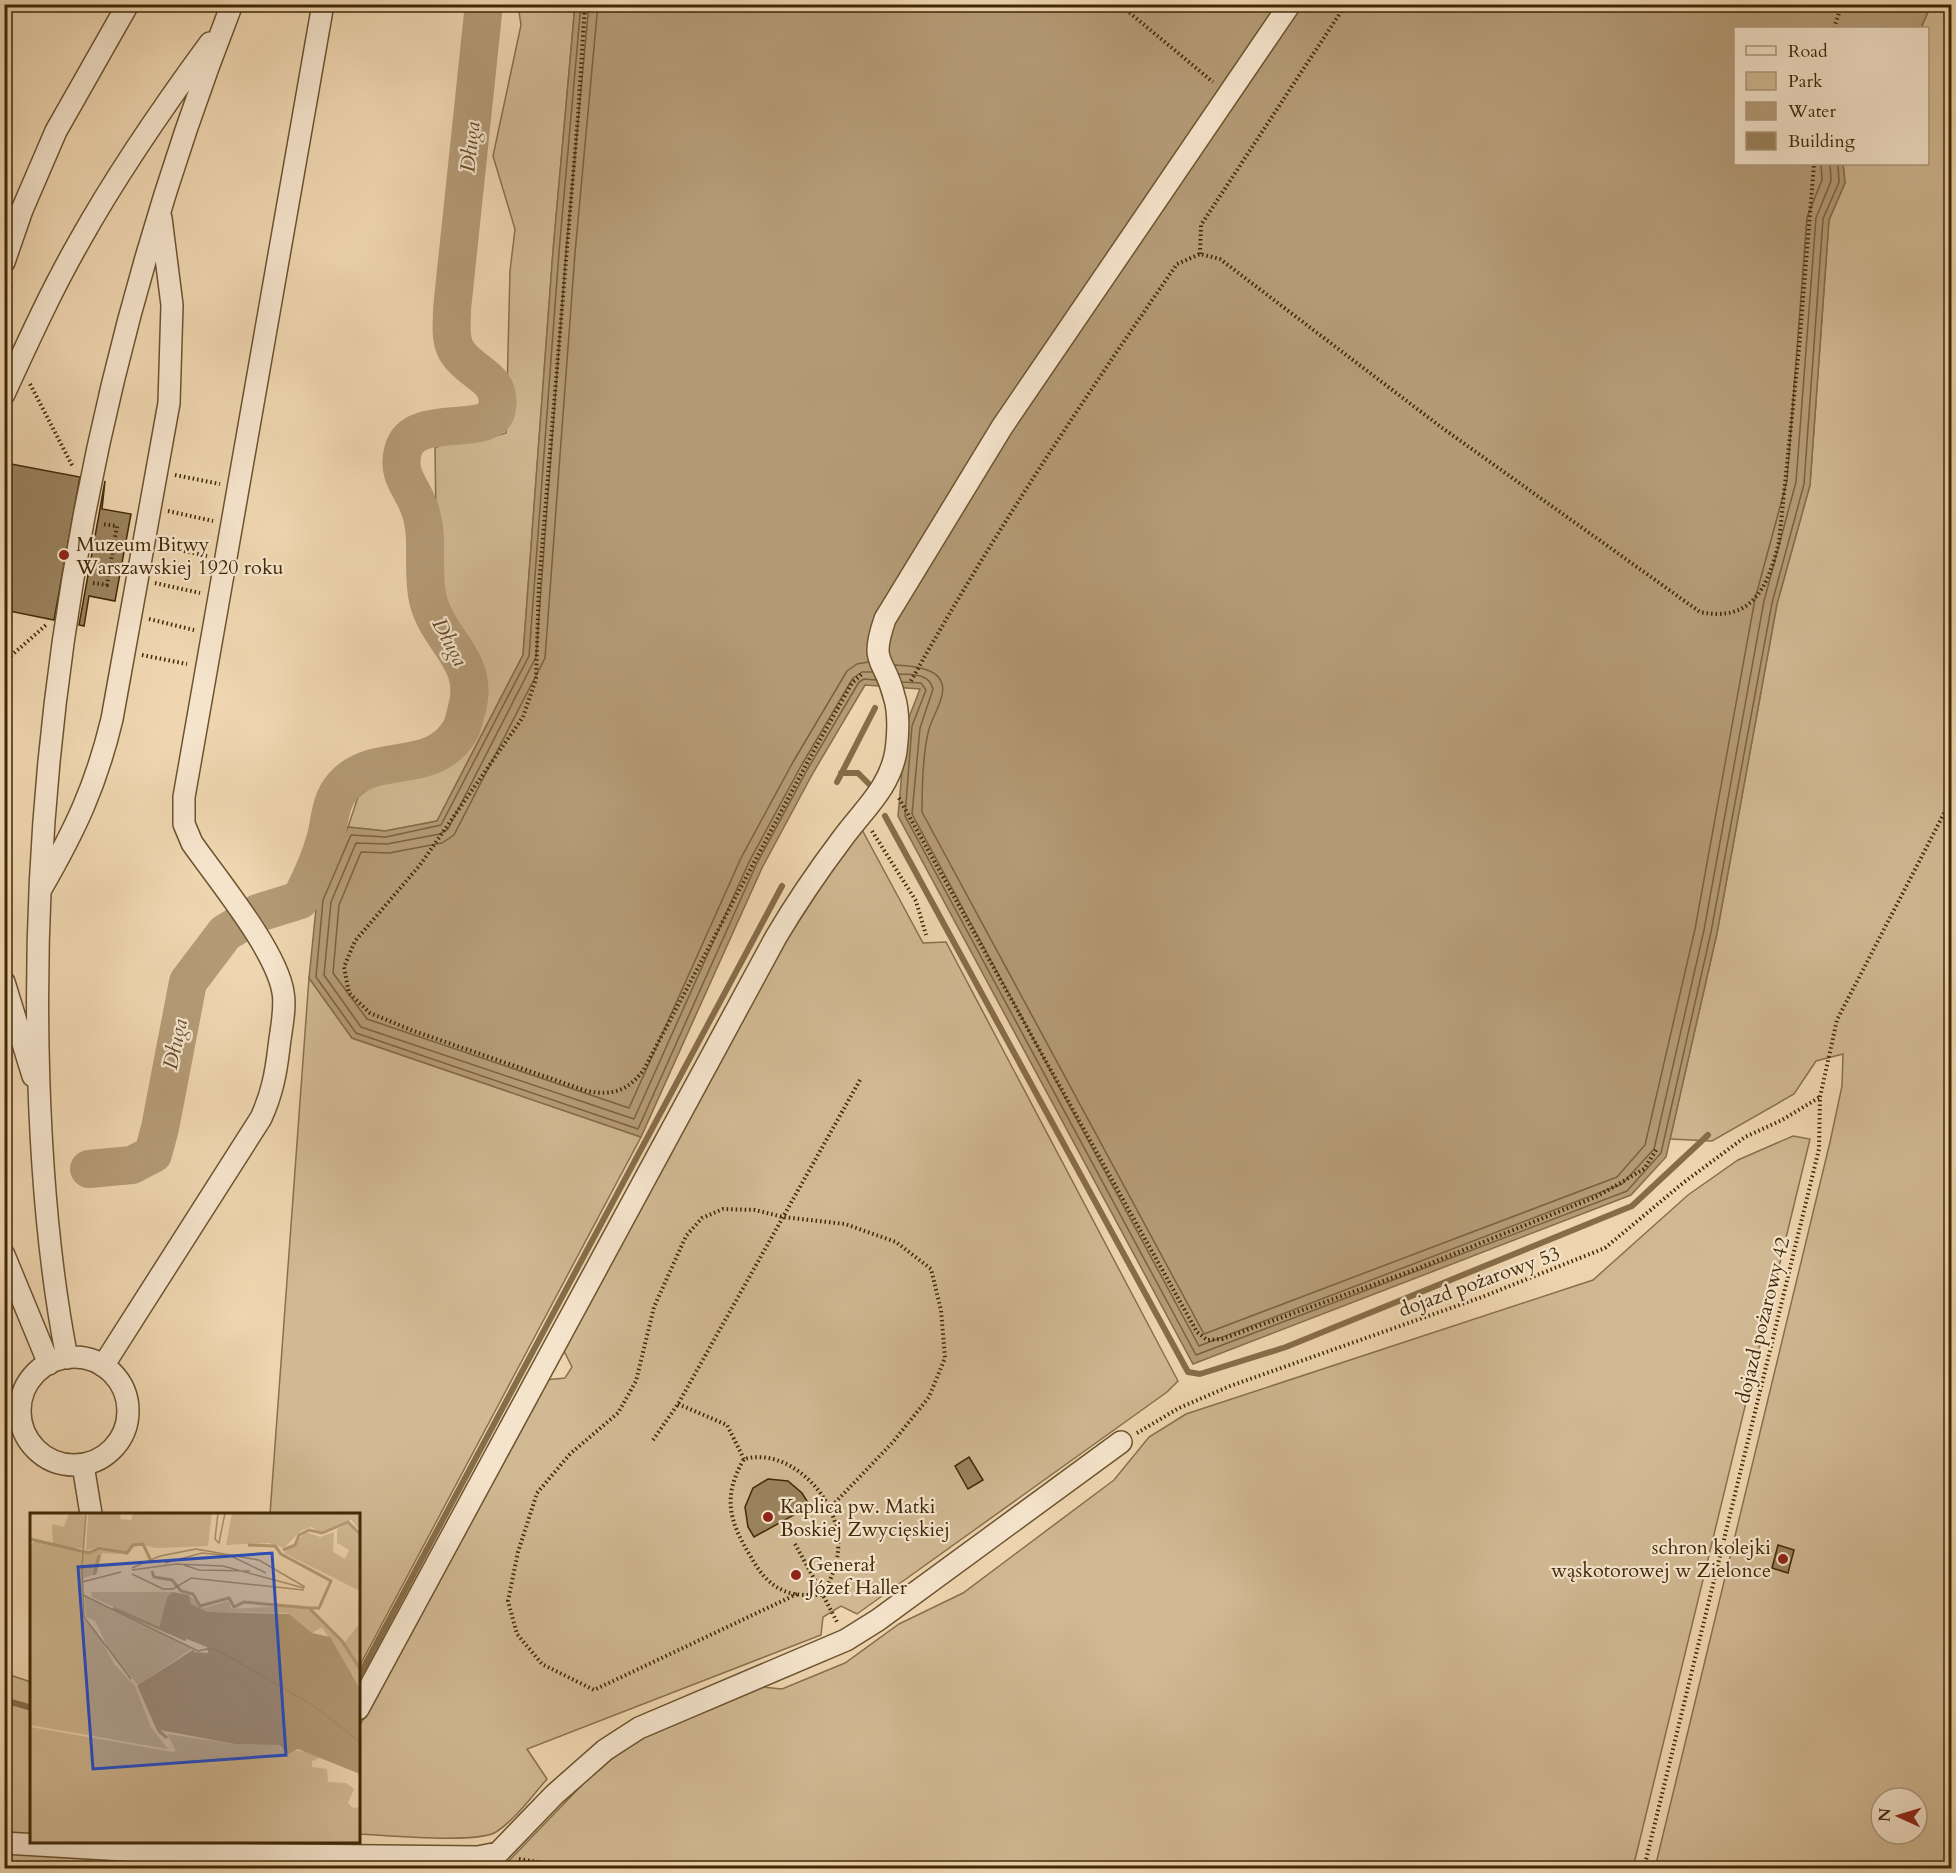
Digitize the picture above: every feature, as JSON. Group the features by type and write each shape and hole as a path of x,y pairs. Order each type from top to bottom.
{"street":[{"path":"4,262 22,210 56,131 128,4"},
{"path":"103,1366 271,1097 277,1066 283,994 279,975 264,946 192,843 183,824 184,796 323,4"},
{"path":"360,1705 776,937 802,893 888,779 896,749 896,708 894,696 878,661 878,642 885,619 1002,427 1290,4"},
{"path":"58,1361 39,1094 39,892 48,758 56,687 95,471 135,292 160,210 229,14"},
{"path":"4,394 79,241 160,111 229,14"},
{"path":"39,892 85,809 107,739 169,403 172,305 160,210"},
{"path":"4,982 39,1094"},
{"path":"4,1255 58,1361"},
{"path":"80,1357 103,1366 122,1386 128,1404 128,1421 121,1438 110,1452 95,1462 83,1465 60,1464 44,1457 30,1444 22,1428 19,1410 23,1393 32,1377 58,1361 80,1357"},
{"path":"4,1843 145,1847 283,1847 478,1857 498,1853 554,1795 605,1750 639,1728 846,1640 878,1620 1121,1442"},
{"path":"83,1465 91,1513"}],"path":[{"path":"585,4 578,116 539,585 536,679 523,717 465,801 420,865 355,941 344,967 349,993 370,1013 411,1030 587,1091 617,1093 633,1084 643,1071 852,683 878,661"},
{"path":"1119,4 1213,81 1232,90"},
{"path":"1200,254 1202,225 1346,4"},
{"path":"1834,27 1842,4"},
{"path":"896,708 1020,496 1084,399 1177,264 1200,254 1220,259 1441,427 1700,612 1716,615 1748,606 1761,591 1771,573 1779,542 1782,485 1799,348 1814,165"},
{"path":"4,281 11,284 4,337"},
{"path":"19,362 72,467 95,471"},
{"path":"156,471 239,488"},
{"path":"150,507 232,525"},
{"path":"75,580 106,585 110,566 117,526 86,521"},
{"path":"143,543 226,560"},
{"path":"137,579 219,597"},
{"path":"130,615 213,634"},
{"path":"4,662 44,625 66,629"},
{"path":"124,651 206,668"},
{"path":"888,779 915,822 1197,1332 1207,1340 1222,1339 1411,1271 1598,1196 1644,1168 1657,1149"},
{"name":"dojazd pożarowy 42","path":"1644,1869 1819,1149 1820,1097 1837,1020 1952,798"},
{"path":"862,814 916,901 926,936"},
{"path":"653,1440 678,1404 860,1080"},
{"name":"dojazd pożarowy 53","path":"1121,1442 1179,1407 1230,1386 1482,1298 1605,1248 1683,1183 1745,1137 1782,1120 1820,1097"},
{"path":"797,1594 594,1690 542,1664 517,1634 508,1601 518,1552 537,1493 570,1454 618,1413 636,1381 654,1307 686,1236 702,1218 723,1209 755,1210 783,1217 845,1224 896,1242 931,1269 941,1310 945,1359 929,1396 893,1442 829,1509"},
{"path":"678,1404 727,1425 744,1459"},
{"path":"764,1455 791,1464 809,1481 829,1509 838,1539 837,1554 834,1573 823,1595 797,1594 773,1584 763,1575 735,1531 731,1515 731,1490 735,1475 744,1459 764,1455"},
{"path":"795,1544 831,1611"},
{"path":"498,1853 573,1869"}],"green space":[{"path":"518,5 575,5 553,251 523,655 437,821 385,831 348,827 358,797 385,776 425,774 464,746 487,698 477,656 437,588 435,448 454,438 482,440 506,433 510,271 515,229 493,156 521,25"},
{"path":"1931,5 1951,5 1951,1868 1655,1868 1842,1086 1843,1054 1816,1061 1794,1094 1712,1141 1670,1139 1717,933 1777,604 1810,485 1829,220 1845,183 1843,165 1929,165 1929,27 1921,27"},
{"path":"860,826 923,943 946,942 1178,1381 1167,1392 857,1614 841,1606 823,1617 821,1635 527,1749 547,1779 517,1814 496,1832 470,1838 360,1834 360,1725 545,1380 565,1378 572,1367 563,1349 783,946"},
{"path":"309,978 352,1038 641,1137 360,1665 360,1513 270,1513"},
{"path":"1793,1136 1810,1139 1633,1868 502,1868 606,1760 646,1734 761,1687 782,1689 845,1663 899,1624 963,1593 1114,1480 1149,1437 1186,1414 1593,1280 1688,1195 1738,1160"},
{"path":"4,1673 30,1682 30,1838 5,1835"},
{"path":"4,1850 86,1858 96,1868 5,1868"}],"water":[{"path":"575,5 1931,5 1921,27 1734,27 1734,165 1843,165 1845,183 1829,220 1810,485 1777,604 1717,933 1666,1157 1631,1195 1193,1364 898,816 906,725 920,689 865,685 813,773 762,868 641,1137 352,1038 309,978 317,899 348,827 385,831 437,821 523,655 553,251"}],"building":[{"path":"11,464 80,477 54,620 4,610 4,503"},
{"path":"105,481 102,509 131,514 115,601 89,596 84,626 79,625"},
{"path":"969,1457 983,1480 968,1489 955,1466"},
{"name":"Kaplica pw. Matki Boskiej Zwycięskiej","path":"768,1479 788,1481 802,1493 810,1506 754,1537 748,1527 745,1507 753,1488"},
{"name":"schron kolejki wąskotorowej w Zielonce","path":"1778,1545 1794,1550 1788,1573 1772,1568"}],"waterway":[{"name":"Długa","path":"89,1169 132,1165 153,1154 188,982 225,933 258,913 300,900 318,862 333,804 343,786 356,775 371,769 436,754 449,744 461,729 469,694 468,679 464,665 433,615 428,600 423,521 404,476 401,460 410,439 421,431 482,422 492,417 497,408 495,389 458,353 453,343 452,332 452,309 484,4"},
{"path":"837,782 875,708"},
{"path":"841,773 858,773 869,784"},
{"path":"885,816 1188,1372 1200,1374 1286,1347 1632,1206 1708,1135"},
{"path":"360,1674 782,886"},
{"path":"4,1700 30,1707"}],"place":[{"name":"Muzeum Bitwy Warszawskiej 1920 roku","path":"64,555"},
{"name":"Kaplica pw. Matki Boskiej Zwycięskiej","path":"768,1517"},
{"name":"schron kolejki wąskotorowej w Zielonce","path":"1783,1559"},
{"name":"Generał Józef Haller","path":"796,1575"}]}
